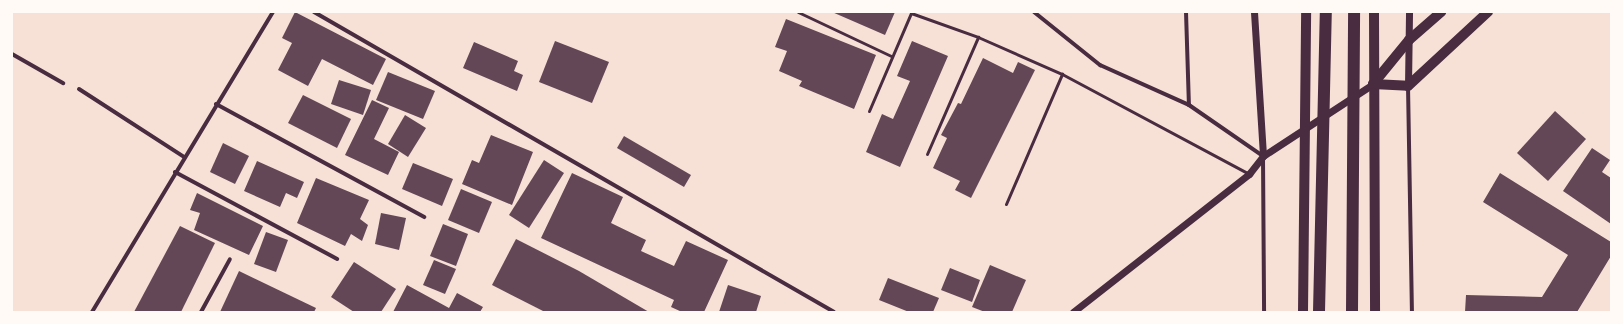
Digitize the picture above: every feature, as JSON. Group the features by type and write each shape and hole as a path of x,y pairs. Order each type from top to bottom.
{"highway":[{"path":"1319,312 1326,12"},
{"path":"1352,312 1354,12"}],"main road":[{"path":"1303,312 1306,12"},
{"path":"1374,12 1373,84 1375,312"},
{"path":"1373,84 1409,40 1441,12"},
{"path":"1373,84 1408,86 1488,12"}],"street":[{"path":"92,312 184,157 273,12"},
{"path":"314,12 834,312"},
{"path":"1034,12 1100,65 1189,105 1263,156"},
{"path":"1186,12 1189,105"},
{"path":"1254,12 1263,156 1264,312"},
{"path":"1410,12 1408,86 1412,312"},
{"path":"12,54 63,83"},
{"path":"1073,312 1249,174 1263,156 1305,131 1373,84"},
{"path":"79,89 184,157"},
{"path":"216,104 424,217"},
{"path":"175,172 337,259"},
{"path":"201,312 230,259"}],"lane":[{"path":"798,12 891,56"},
{"path":"869,111 891,56 911,13 978,37 1062,74 1249,174"},
{"path":"927,154 978,37"},
{"path":"1006,204 1062,74"}],"building":[{"path":"295,12 386,59 373,85 322,59 308,86 278,70 292,43 282,38"},
{"path":"832,12 895,12 885,35"},
{"path":"786,19 876,55 854,109 799,86 802,81 779,71 787,51 775,47"},
{"path":"555,41 609,62 592,103 539,82"},
{"path":"912,41 948,56 900,167 866,152 882,114 893,119 910,81 897,76"},
{"path":"474,42 518,61 514,71 523,75 517,91 463,68"},
{"path":"983,58 1013,73 1018,62 1035,70 971,198 955,190 960,181 933,168 947,138 941,135 958,103 961,104"},
{"path":"388,72 435,91 423,119 376,100"},
{"path":"339,80 371,90 363,115 331,104"},
{"path":"303,95 351,119 337,148 288,123"},
{"path":"372,100 389,108 374,139 399,152 388,175 345,155"},
{"path":"1555,111 1586,139 1548,181 1517,153"},
{"path":"405,115 426,128 408,157 388,144"},
{"path":"491,135 533,152 512,205 462,184 472,160 479,163"},
{"path":"624,136 691,175 684,187 617,148"},
{"path":"223,143 249,156 235,184 210,172"},
{"path":"1592,148 1610,160 1602,172 1611,178 1611,224 1563,191"},
{"path":"544,160 564,173 529,228 509,215"},
{"path":"257,161 304,182 297,198 286,193 280,207 244,191"},
{"path":"413,163 453,179 442,206 402,189"},
{"path":"572,173 623,197 611,223 646,240 641,251 674,266 686,241 728,260 704,312 682,312 671,307 674,300 541,238"},
{"path":"1500,173 1611,242 1611,256 1577,312 1465,312 1466,295 1542,297 1568,255 1483,202"},
{"path":"316,178 369,200 360,219 368,225 362,241 351,234 345,246 297,223"},
{"path":"461,189 492,202 479,233 448,220"},
{"path":"197,193 263,226 249,255 194,230 200,213 190,210"},
{"path":"381,213 406,218 399,250 375,244"},
{"path":"443,224 468,234 456,266 430,256"},
{"path":"180,226 215,243 181,312 134,312"},
{"path":"266,232 288,240 276,272 254,264"},
{"path":"516,239 579,271 649,312 545,312 492,285"},
{"path":"434,260 456,269 445,294 423,285"},
{"path":"354,262 396,289 381,312 354,312 331,297"},
{"path":"990,265 1026,280 1012,312 985,312 972,307"},
{"path":"950,268 980,280 972,302 941,290"},
{"path":"239,271 316,308 314,312 220,312"},
{"path":"888,278 939,298 933,312 909,312 879,300"},
{"path":"407,285 449,308 457,293 483,307 480,312 393,312"},
{"path":"728,285 761,296 756,312 719,312"}]}
